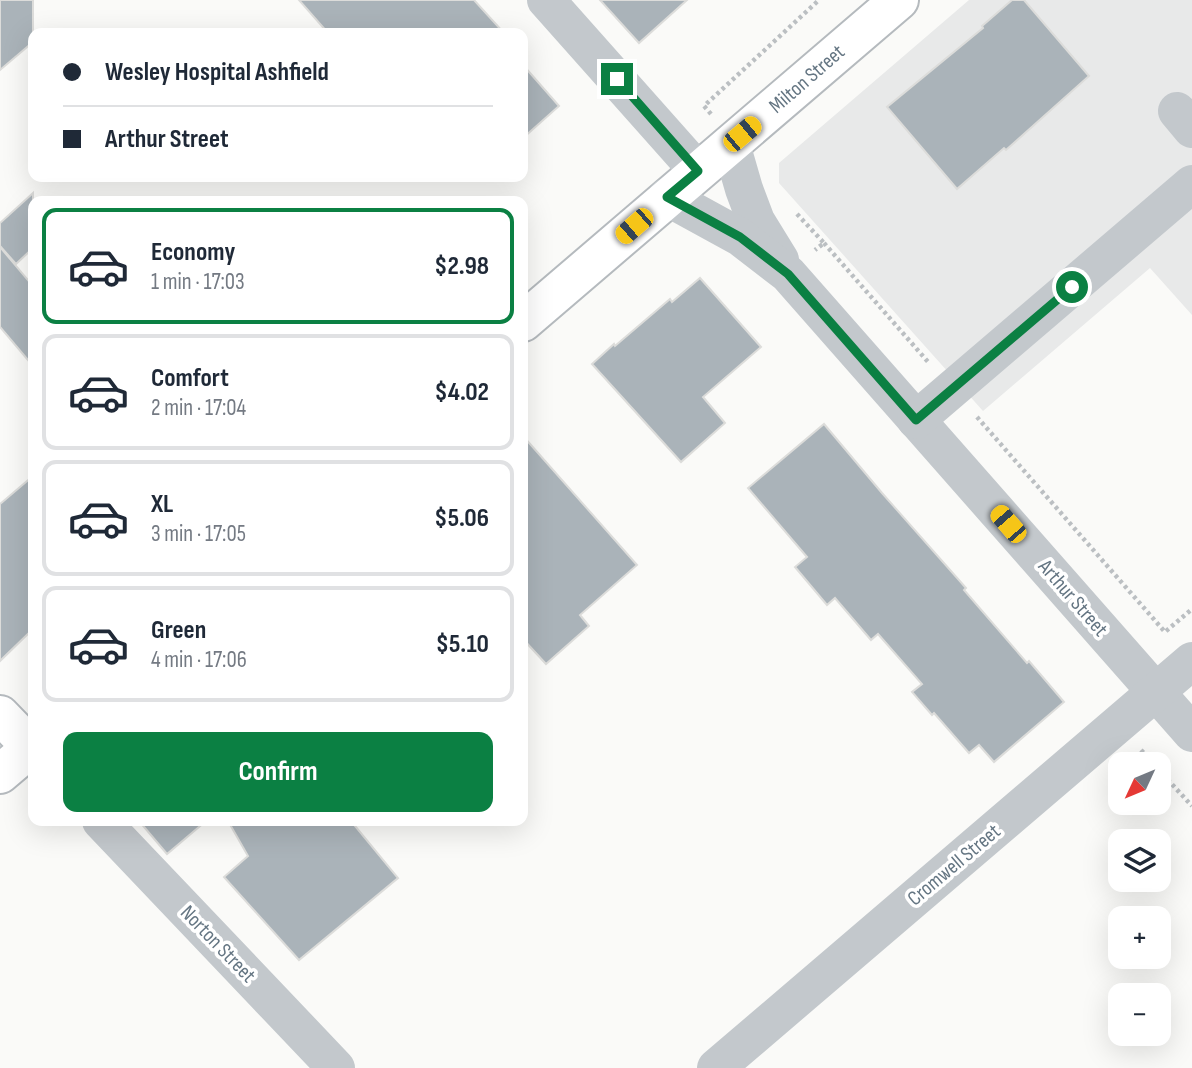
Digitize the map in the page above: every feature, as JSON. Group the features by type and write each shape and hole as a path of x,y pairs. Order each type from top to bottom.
{"main road":[{"name":"Milton Street","path":"528,318 899,0"},
{"path":"0,715 28,743"},
{"path":"0,774 28,752"}],"street":[{"path":"546,0 698,171"},
{"name":"Arthur Street","path":"731,144 756,221 788,274 1192,733"},
{"path":"916,420 1192,184"},
{"name":"Arthur Street","path":"667,197 740,237 788,274"},
{"name":"Cromwell Street","path":"716,1068 1192,660"},
{"name":"Norton Street","path":"105,826 333,1067"}],"path":[{"path":"704,106 819,0"},
{"path":"824,243 1165,632 1192,609"},
{"path":"1140,748 1144,752"},
{"path":"1171,783 1192,806"}],"shaded area":[{"path":"969,0 1192,0 1192,315 1150,268 983,411 779,183 779,163"}],"building":[{"path":"0,0 33,0 33,28 28,28 28,46 0,70"},
{"path":"299,0 474,0 499,28 324,28"},
{"path":"600,0 687,0 639,43"},
{"path":"1012,0 1024,0 1089,76 1006,150 1004,148 957,189 887,107 983,28 982,26"},
{"path":"528,71 559,106 528,134"},
{"path":"28,198 28,253 16,264 0,246 0,223"},
{"path":"0,247 28,280 28,360 0,327"},
{"path":"700,278 761,347 703,397 725,423 681,462 592,364 670,299 672,302"},
{"path":"824,424 1027,663 1029,661 1064,702 994,762 979,745 969,753 934,713 932,715 912,692 922,684 878,634 871,640 835,598 827,605 795,567 807,557 748,488"},
{"path":"528,442 637,565 580,615 589,626 546,664 528,644"},
{"path":"28,480 28,634 0,661 0,504"},
{"path":"143,826 200,826 167,854"},
{"path":"231,826 355,826 398,878 299,960 224,877 248,856"}],"route":[{"path":"617,79 698,171 667,197 740,237 788,274 916,420 1072,287"}]}
